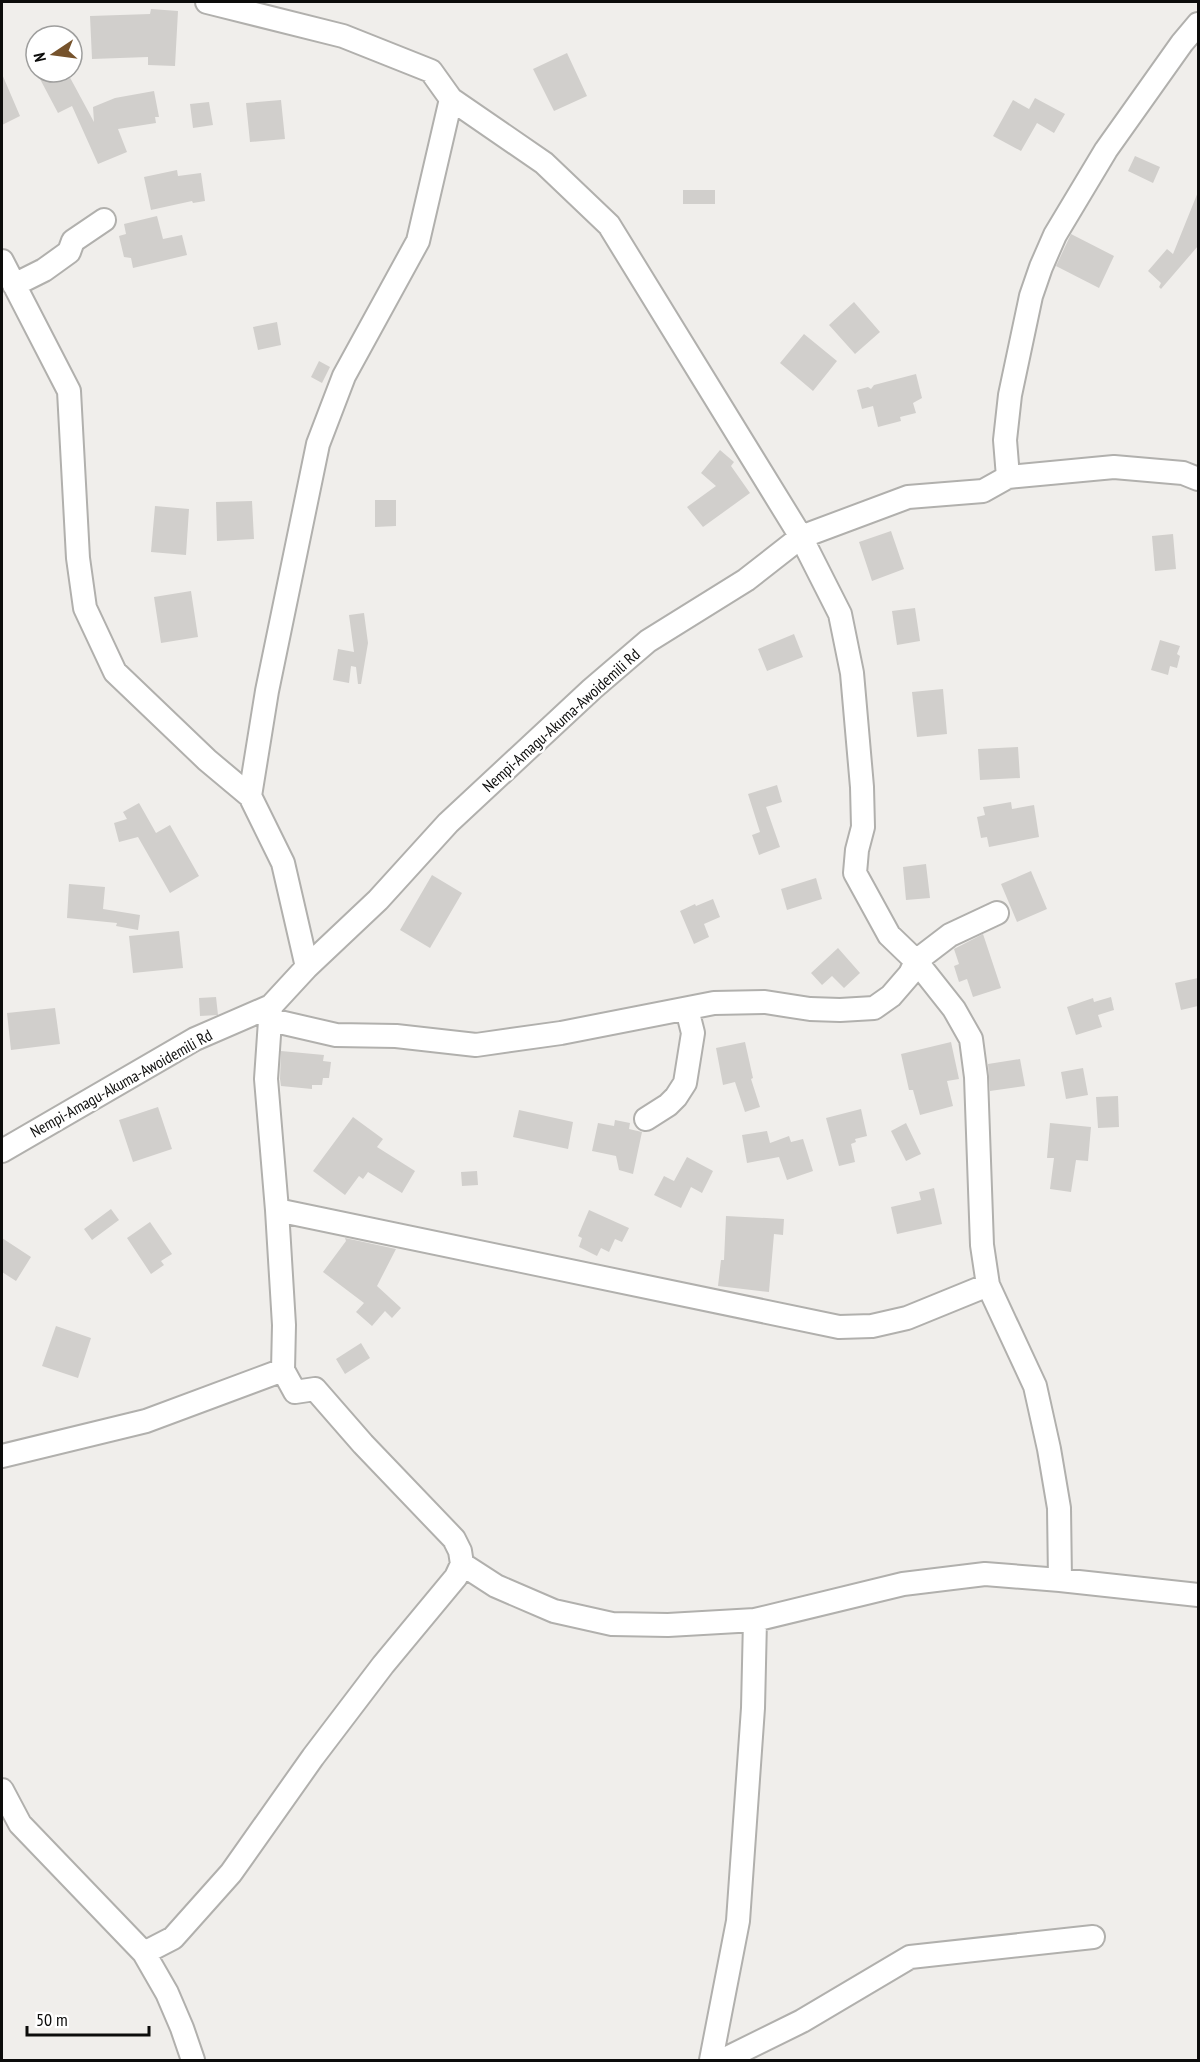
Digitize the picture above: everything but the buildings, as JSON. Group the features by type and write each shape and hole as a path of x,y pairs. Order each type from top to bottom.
{"street":[{"path":"207,2 344,36 431,71 451,99 544,163 609,225 801,537 840,614 852,673 863,797 863,827 857,850 855,873 889,935 916,961 954,1009 971,1039 976,1077 982,1245 988,1285 1035,1386 1059,1508 1060,1580"},
{"path":"1008,477 1005,440 1010,395 1031,296 1041,267 1056,235 1106,150 1198,24"},
{"path":"250,796 267,692 318,444 344,376 418,241 451,99"},
{"path":"14,285 44,270 69,252 73,241 104,220"},
{"path":"2,261 69,391 78,558 85,608 115,672 207,760 250,796 283,863 306,968"},
{"name":"Nempi-Amagu-Akuma-Awoidemili Rd","path":"2,1151 195,1039 271,1013 306,968 378,900 448,823 592,689 648,641 746,580 801,537 908,497 983,491 1008,477 1114,467 1183,473 1198,479"},
{"path":"144,1953 173,1938 231,1873 313,1757 383,1665 456,1577 462,1564 460,1551 454,1539 363,1444 315,1389 295,1392 283,1370 284,1325 278,1210 266,1079 271,1013 336,1035 396,1036 476,1045 561,1033 714,1003 765,1002 810,1009 840,1010 874,1008 891,996 910,974 916,961 950,935 997,913"},
{"path":"646,1119 668,1105 685,1083 693,1033 687,1009"},
{"path":"278,1210 839,1327 872,1326 907,1318 988,1285"},
{"path":"2,1456 146,1421 283,1370"},
{"path":"462,1564 496,1586 554,1611 612,1624 669,1625 755,1620 903,1584 985,1574 1198,1595"},
{"path":"711,2061 738,1921 753,1708 755,1620"},
{"path":"2,1790 20,1824 144,1953 167,1993 193,2061"},
{"path":"723,2061 802,2021 910,1957 1093,1937"}]}
